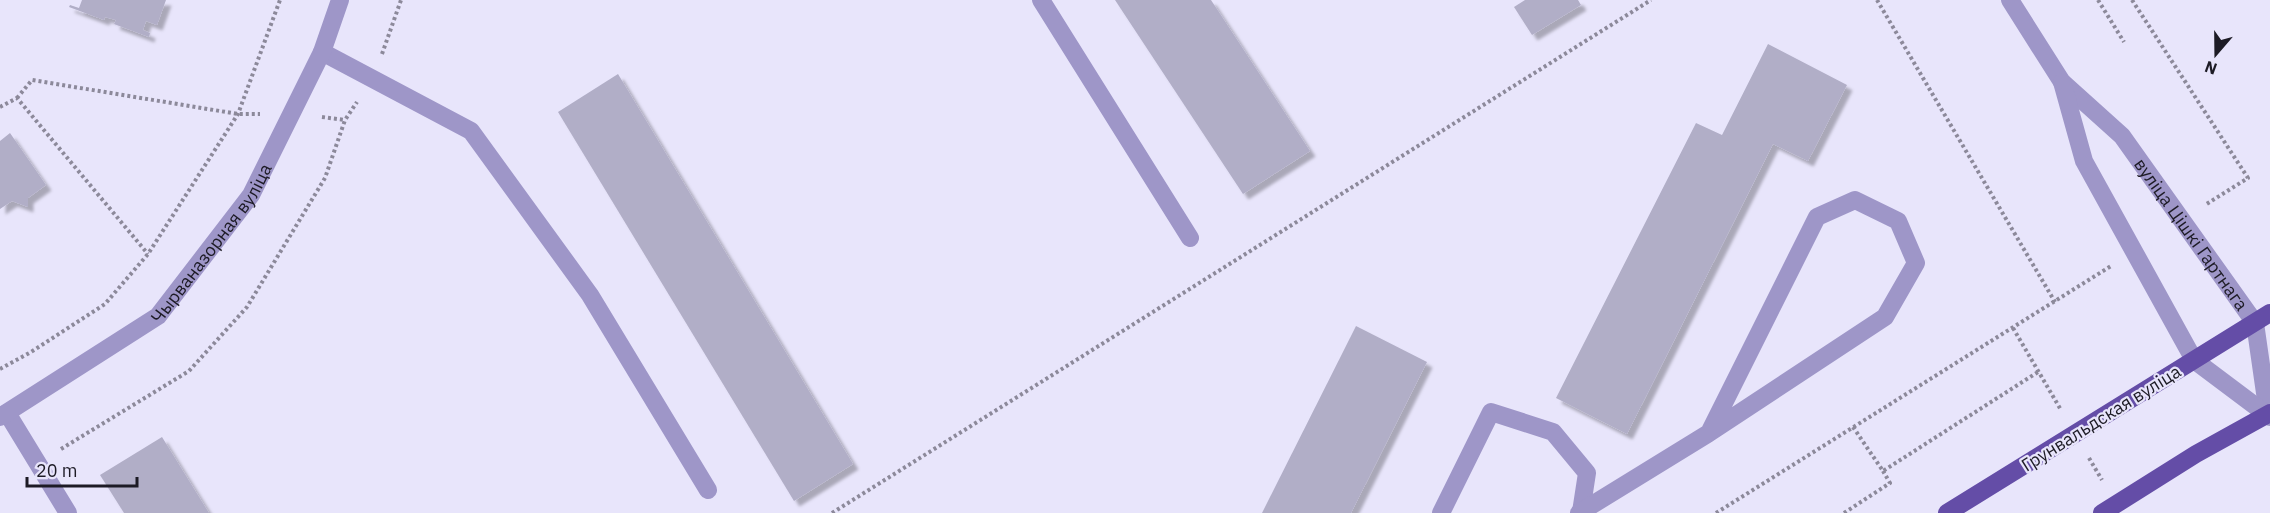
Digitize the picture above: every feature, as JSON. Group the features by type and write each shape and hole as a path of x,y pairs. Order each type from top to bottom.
{"main road":[{"name":"Грунвальдская вуліца","path":"1947,513 2262,318"},
{"path":"2102,513 2196,454 2269,415"}],"street":[{"name":"Чырваназорная вуліца","path":"4,415 158,316 251,195 322,52 340,0"},
{"path":"1041,0 1190,238"},
{"name":"вуліца Цішкі Гартнага","path":"2010,0 2062,82 2122,136 2181,220 2262,318 2269,415"},
{"path":"322,52 471,131 590,295 708,490"},
{"name":"вуліца Цішкі Гартнага","path":"2062,82 2084,161 2194,360 2269,415"},
{"path":"1580,512 1709,433 1885,317 1916,263 1898,221 1855,200 1817,217 1709,433"},
{"path":"1441,513 1491,412 1553,432 1587,473 1580,512"},
{"path":"4,415 37,463 66,512"}],"path":[{"path":"0,369 32,352 105,304 148,254 238,114 280,0"},
{"path":"37,463 189,371 247,307 325,178 345,120 373,79 401,0"},
{"path":"832,513 1651,0"},
{"path":"1877,0 2055,302"},
{"path":"2098,0 2124,42"},
{"path":"2132,0 2248,178 2181,220"},
{"path":"0,107 17,98 32,80 238,114 291,114 345,120"},
{"path":"17,98 148,254"},
{"path":"1716,513 2133,252"},
{"path":"1882,471 2038,372"},
{"path":"1844,513 1890,483 1853,427"}],"building":[{"path":"82,0 166,0 157,25 146,21 143,30 150,33 149,37 114,24 116,20 105,17 104,20 69,7 70,5 79,8"},
{"path":"1115,0 1211,0 1310,151 1243,194"},
{"path":"1525,0 1578,0 1581,5 1532,35 1514,7"},
{"path":"1768,44 1847,85 1808,161 1773,144 1627,434 1556,398 1696,123 1722,135"},
{"path":"618,74 853,464 794,501 558,112"},
{"path":"10,133 46,185 28,198 28,207 12,201 0,209 0,141"},
{"path":"1356,326 1427,362 1351,513 1262,513"},
{"path":"162,437 209,513 124,513 100,475"}]}
